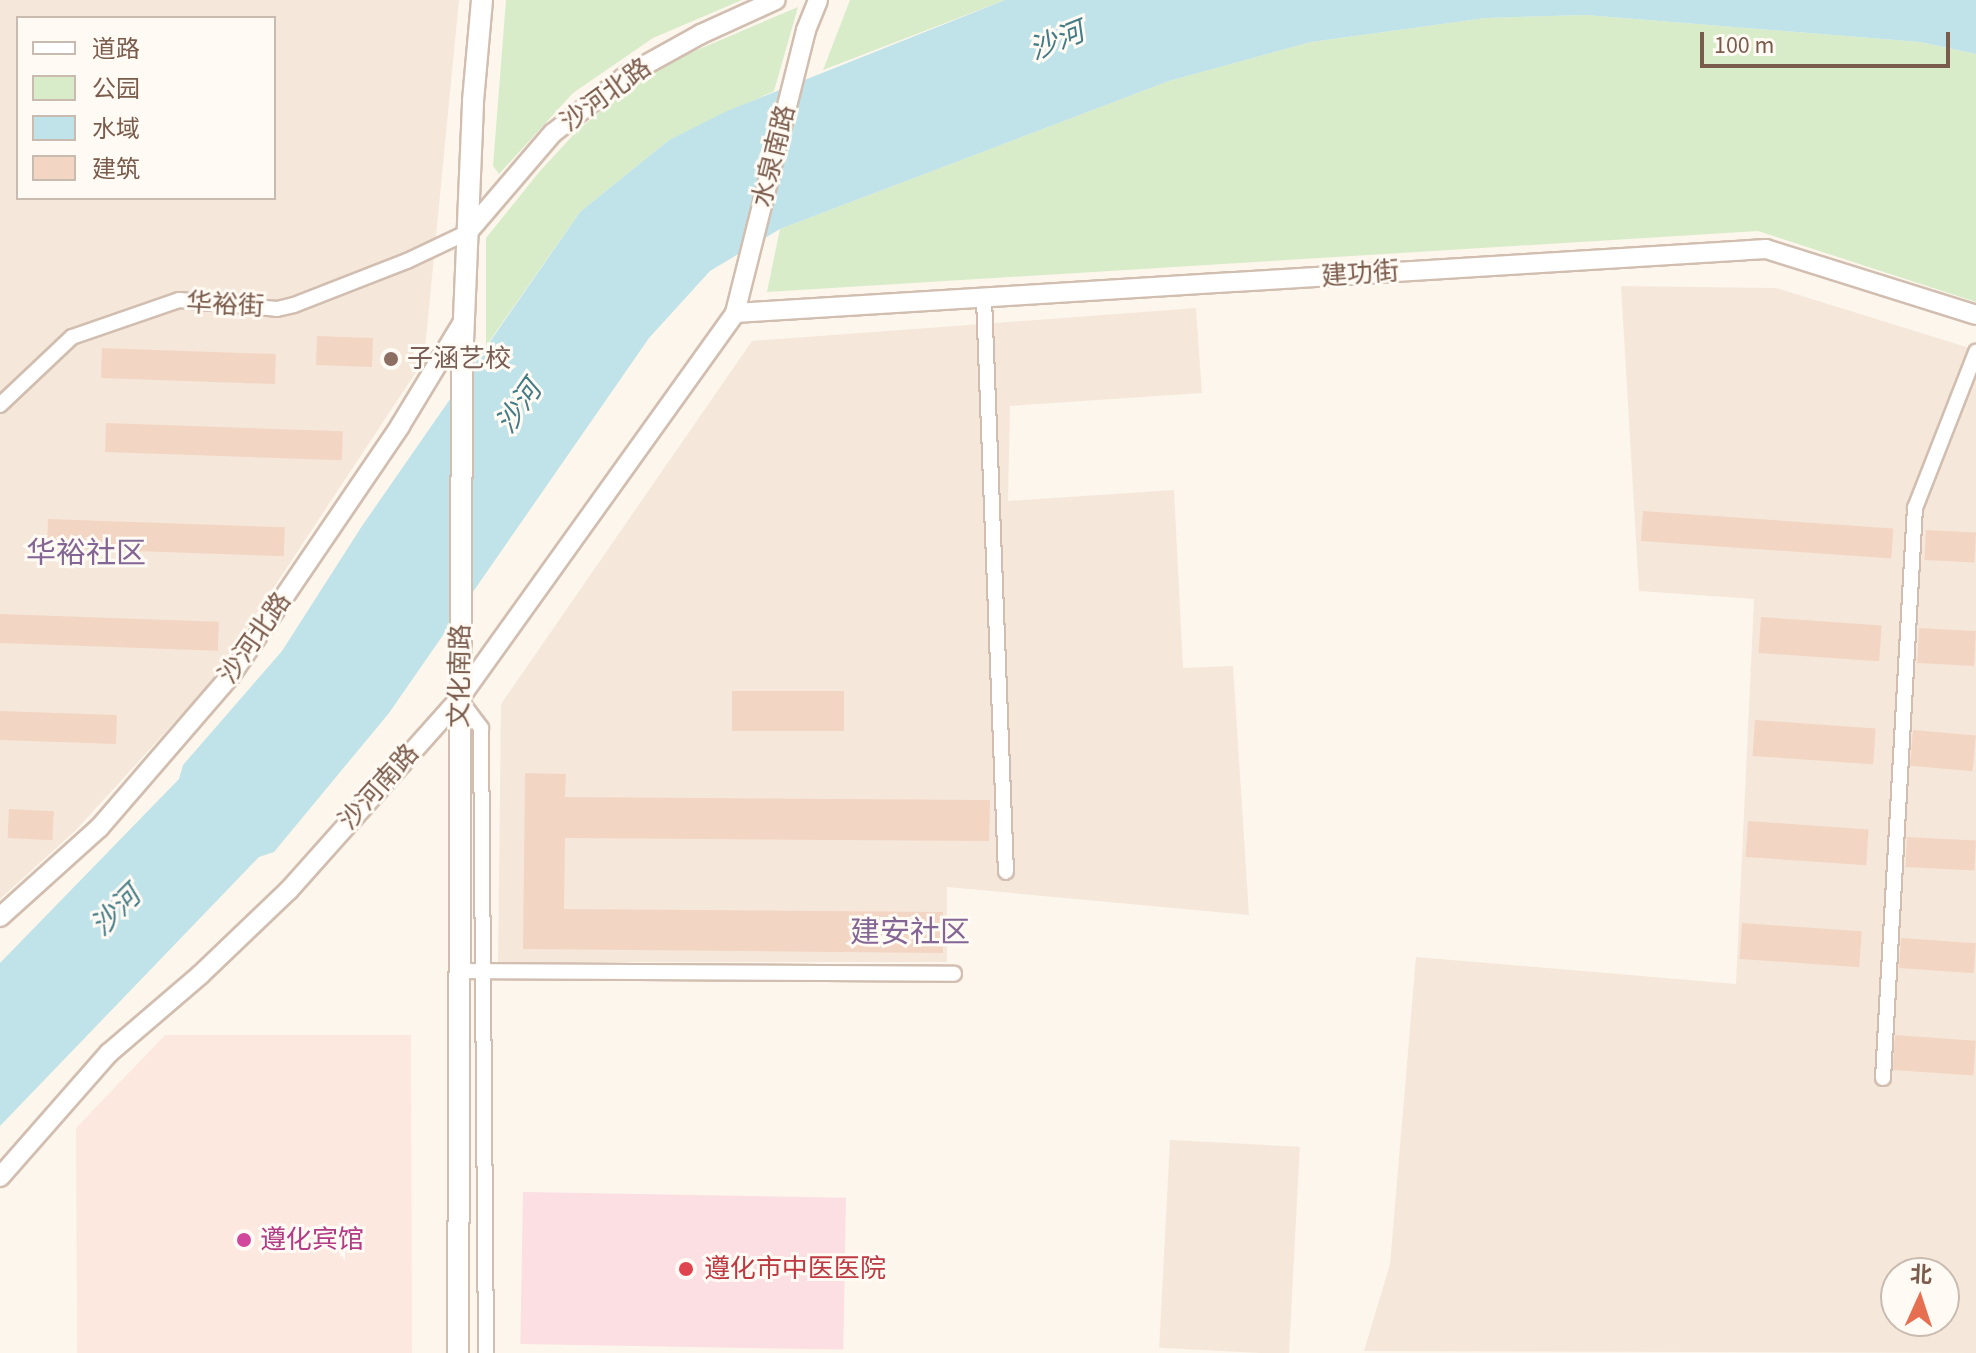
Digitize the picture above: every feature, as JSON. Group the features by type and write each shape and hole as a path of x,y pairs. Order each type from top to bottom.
{"main road":[{"name":"文化南路","path":"458,1353 462,366 482,0"}],"street":[{"name":"沙河北路","path":"468,232 553,133 627,75 701,34 776,0"},
{"name":"水泉南路","path":"735,313 806,30 818,0"},
{"name":"华裕街","path":"0,405 72,337 179,300 277,309 294,305 407,261 468,232"},
{"name":"建功街","path":"735,313 1766,249 1976,315"},
{"path":"984,298 1006,872"},
{"name":"沙河南路","path":"0,1177 109,1053 200,975 289,890 459,699 735,313"},
{"name":"沙河北路","path":"0,917 99,828 231,675 400,426 463,322"},
{"path":"1883,1078 1915,508 1976,352"},
{"path":"459,699 481,728 486,1353"},
{"path":"459,971 954,974"}],"shaded area":[{"path":"0,0 459,0 424,360 212,681 76,830 0,899"},
{"path":"1621,286 1776,288 1976,350 1976,1353 1364,1351 1390,1264 1416,957 1736,984 1754,599 1639,591"},
{"path":"1196,308 1202,393 1010,406 1008,501 1174,490 1183,668 1233,666 1249,915 947,887 947,962 498,962 501,704 752,341"},
{"name":"遵化宾馆","path":"165,1035 411,1035 412,1353 77,1353 76,1128"},
{"path":"1170,1140 1300,1147 1289,1353 1159,1348"},
{"name":"遵化市中医医院","path":"523,1192 846,1198 843,1350 520,1344"}],"green space":[{"path":"506,0 742,0 653,38 573,93 499,174 493,166"},
{"path":"850,0 1005,0 823,70"},
{"path":"798,7 774,91 669,140 580,212 486,346 486,238 540,171 578,130 650,70"},
{"path":"1586,15 1920,42 1976,54 1976,302 1758,231 767,292 780,229 1169,81 1311,42 1486,18"}],"water":[{"name":"沙河","path":"1005,0 1976,0 1976,54 1920,42 1586,15 1486,18 1311,42 1169,81 780,229 710,271 649,338 389,713 274,852 259,857 0,1126 0,963 179,779 183,765 282,651 362,526 580,212 669,140 727,111"}],"building":[{"path":"317,336 373,338 372,367 316,365"},
{"path":"102,348 276,354 275,384 101,378"},
{"path":"106,423 343,431 342,460 105,452"},
{"path":"1643,511 1893,529 1891,558 1641,541"},
{"path":"48,519 285,527 284,556 47,548"},
{"path":"1926,530 1976,533 1974,563 1924,560"},
{"path":"0,614 219,622 218,651 0,643"},
{"path":"1761,617 1882,625 1879,661 1758,653"},
{"path":"1919,628 1976,631 1974,666 1917,663"},
{"path":"732,691 844,691 844,731 732,731"},
{"path":"0,711 117,715 116,744 0,740"},
{"path":"1755,720 1876,728 1873,764 1752,756"},
{"path":"1913,730 1976,735 1973,771 1910,766"},
{"path":"525,773 566,774 565,797 990,800 989,841 565,838 564,909 943,912 943,953 523,949"},
{"path":"9,809 54,811 52,840 7,838"},
{"path":"1748,821 1869,829 1866,865 1745,857"},
{"path":"1907,837 1976,841 1974,871 1905,867"},
{"path":"1742,923 1862,931 1859,967 1739,959"},
{"path":"1901,938 1976,943 1974,973 1899,968"},
{"path":"1895,1035 1976,1041 1973,1076 1893,1070"}],"place":[{"name":"子涵艺校","path":"391,359"},
{"name":"遵化宾馆","path":"244,1240"},
{"name":"遵化市中医医院","path":"686,1269"}],"district":[{"name":"华裕社区","path":"86,554"},
{"name":"建安社区","path":"910,933"}]}
